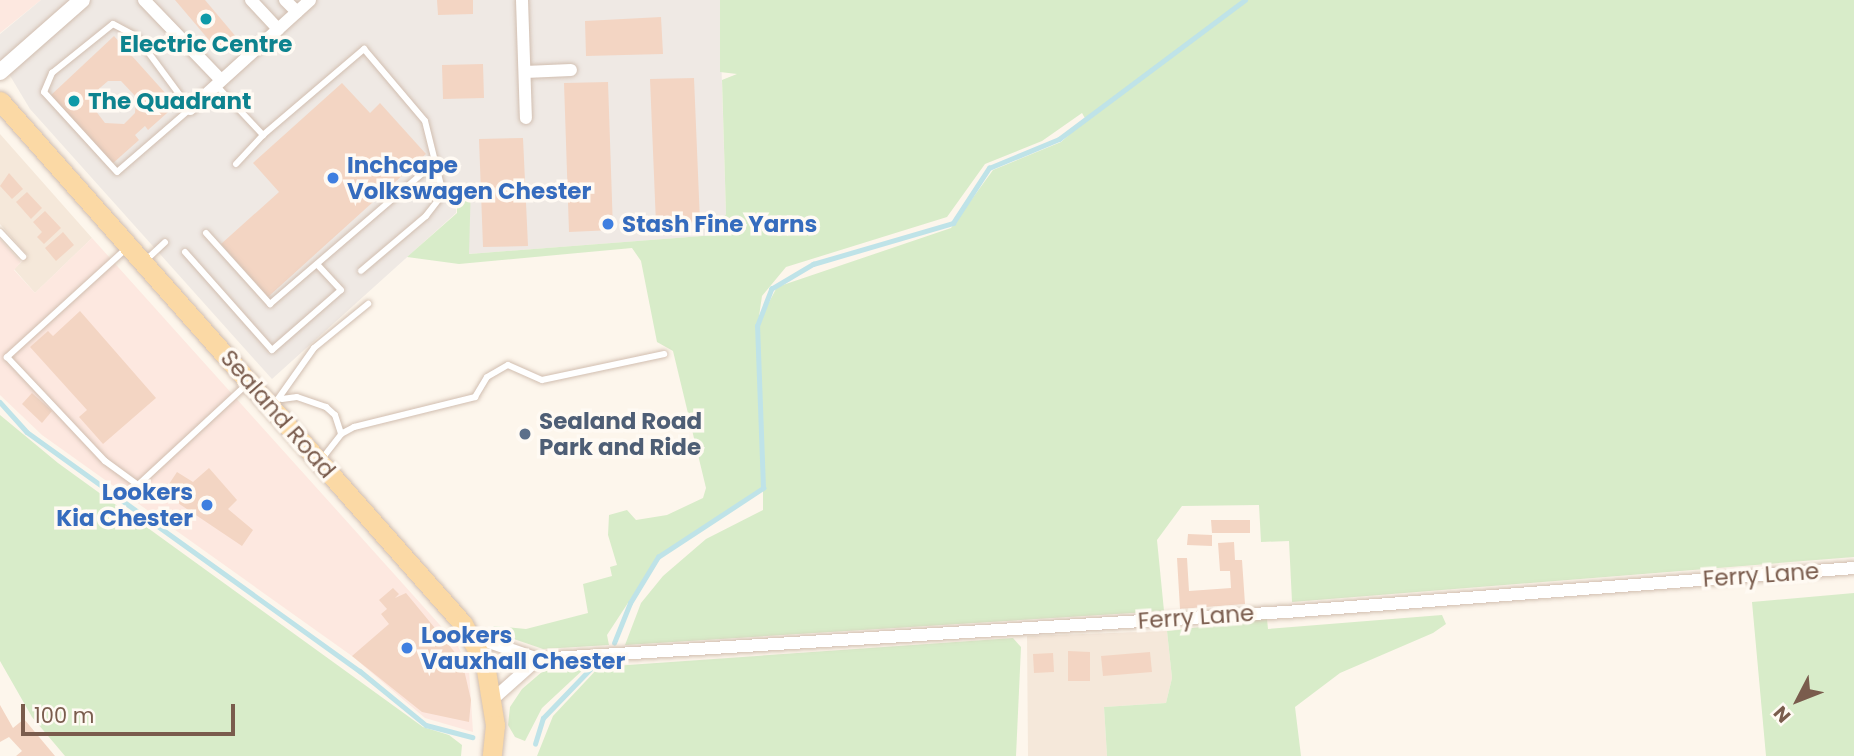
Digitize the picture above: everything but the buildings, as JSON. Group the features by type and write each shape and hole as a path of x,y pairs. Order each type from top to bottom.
{"main road":[{"name":"Sealand Road","path":"0,101 131,245 249,381 277,403 319,462 469,635 485,664 492,700 492,756"}],"street":[{"path":"0,72 82,0"},
{"path":"144,0 218,83"},
{"path":"251,0 278,29"},
{"path":"285,0 296,12"},
{"path":"190,109 310,0"},
{"path":"522,0 526,118"},
{"path":"525,72 571,70"},
{"name":"Ferry Lane","path":"469,635 538,659 1286,612 1854,568"},
{"path":"492,700 538,659"}],"lane":[{"path":"113,24 137,37 190,109 117,172 47,99 44,86 52,73 113,24"},
{"path":"236,164 263,135 362,49 425,121 437,162 441,200 361,271"},
{"path":"218,83 263,135"},
{"path":"206,233 270,304 437,162"},
{"path":"0,232 23,257"},
{"path":"144,261 165,242"},
{"path":"131,245 7,357 105,461 138,485 249,381"},
{"path":"185,252 272,349 341,290 317,264"},
{"path":"277,403 314,348 368,304"},
{"path":"319,462 341,434 375,420 475,397 487,377 508,365 542,380 664,354"},
{"path":"277,403 297,397 326,408 335,415 341,434"}],"shaded area":[{"path":"0,0 41,0 0,33"},
{"path":"41,0 727,0 721,52 726,214 715,235 468,254 471,184 456,186 456,213 272,379 30,109 0,59 0,34"},
{"path":"0,134 92,238 35,293 14,269 28,256 0,224"},
{"path":"92,238 457,644 469,670 473,732 425,718 352,656 42,435 0,395 0,239 21,262 14,270 35,293"},
{"path":"1167,631 1172,678 1166,703 1104,707 1107,756 1028,756 1027,636"}],"green space":[{"path":"720,0 1854,0 1854,557 1292,602 1289,541 1261,542 1259,505 1182,506 1157,540 1164,611 625,645 641,603 663,576 706,539 763,510 763,489 658,557 607,635 609,645 543,649 505,636 493,626 526,629 588,613 583,584 612,576 610,567 617,565 608,535 609,515 627,510 636,520 667,515 703,498 706,488 673,351 657,342 641,261 632,248 459,264 407,257 457,213 456,186 471,183 469,254 715,235 726,214 722,80 737,74 720,72","holes":["1082,113 1086,120 1061,142 993,170 951,228 777,287 758,323 762,296 786,267 947,217 985,164 1042,141"]},
{"path":"0,415 58,463 423,727 449,735 462,745 461,756 65,756 32,717 0,661"},
{"path":"1854,593 1854,756 1766,756 1752,602"},
{"path":"1442,615 1446,624 1433,633 1340,673 1295,707 1301,756 1107,756 1104,707 1166,703 1172,678 1167,631 1267,619 1268,629"},
{"path":"1013,638 1021,647 1016,756 537,756 553,716 599,667"},
{"path":"586,667 542,708 525,741 515,737 508,725 510,707 522,689 543,671"}],"waterway":[{"path":"614,643 630,603 658,557 763,488 757,326 771,289 813,264 953,223 989,168 1059,139 1245,0"},
{"path":"0,402 27,432 360,671 426,725 472,737"},
{"path":"535,744 543,718 592,667"}],"place":[{"name":"Electric Centre","path":"206,19"},
{"name":"The Quadrant","path":"74,101"},
{"name":"Inchcape Volkswagen Chester","path":"333,178"},
{"name":"Stash Fine Yarns","path":"608,224"},
{"name":"Sealand Road Park and Ride","path":"525,434"},
{"name":"Lookers Kia Chester","path":"207,505"},
{"name":"Lookers Vauxhall Chester","path":"407,648"}]}
